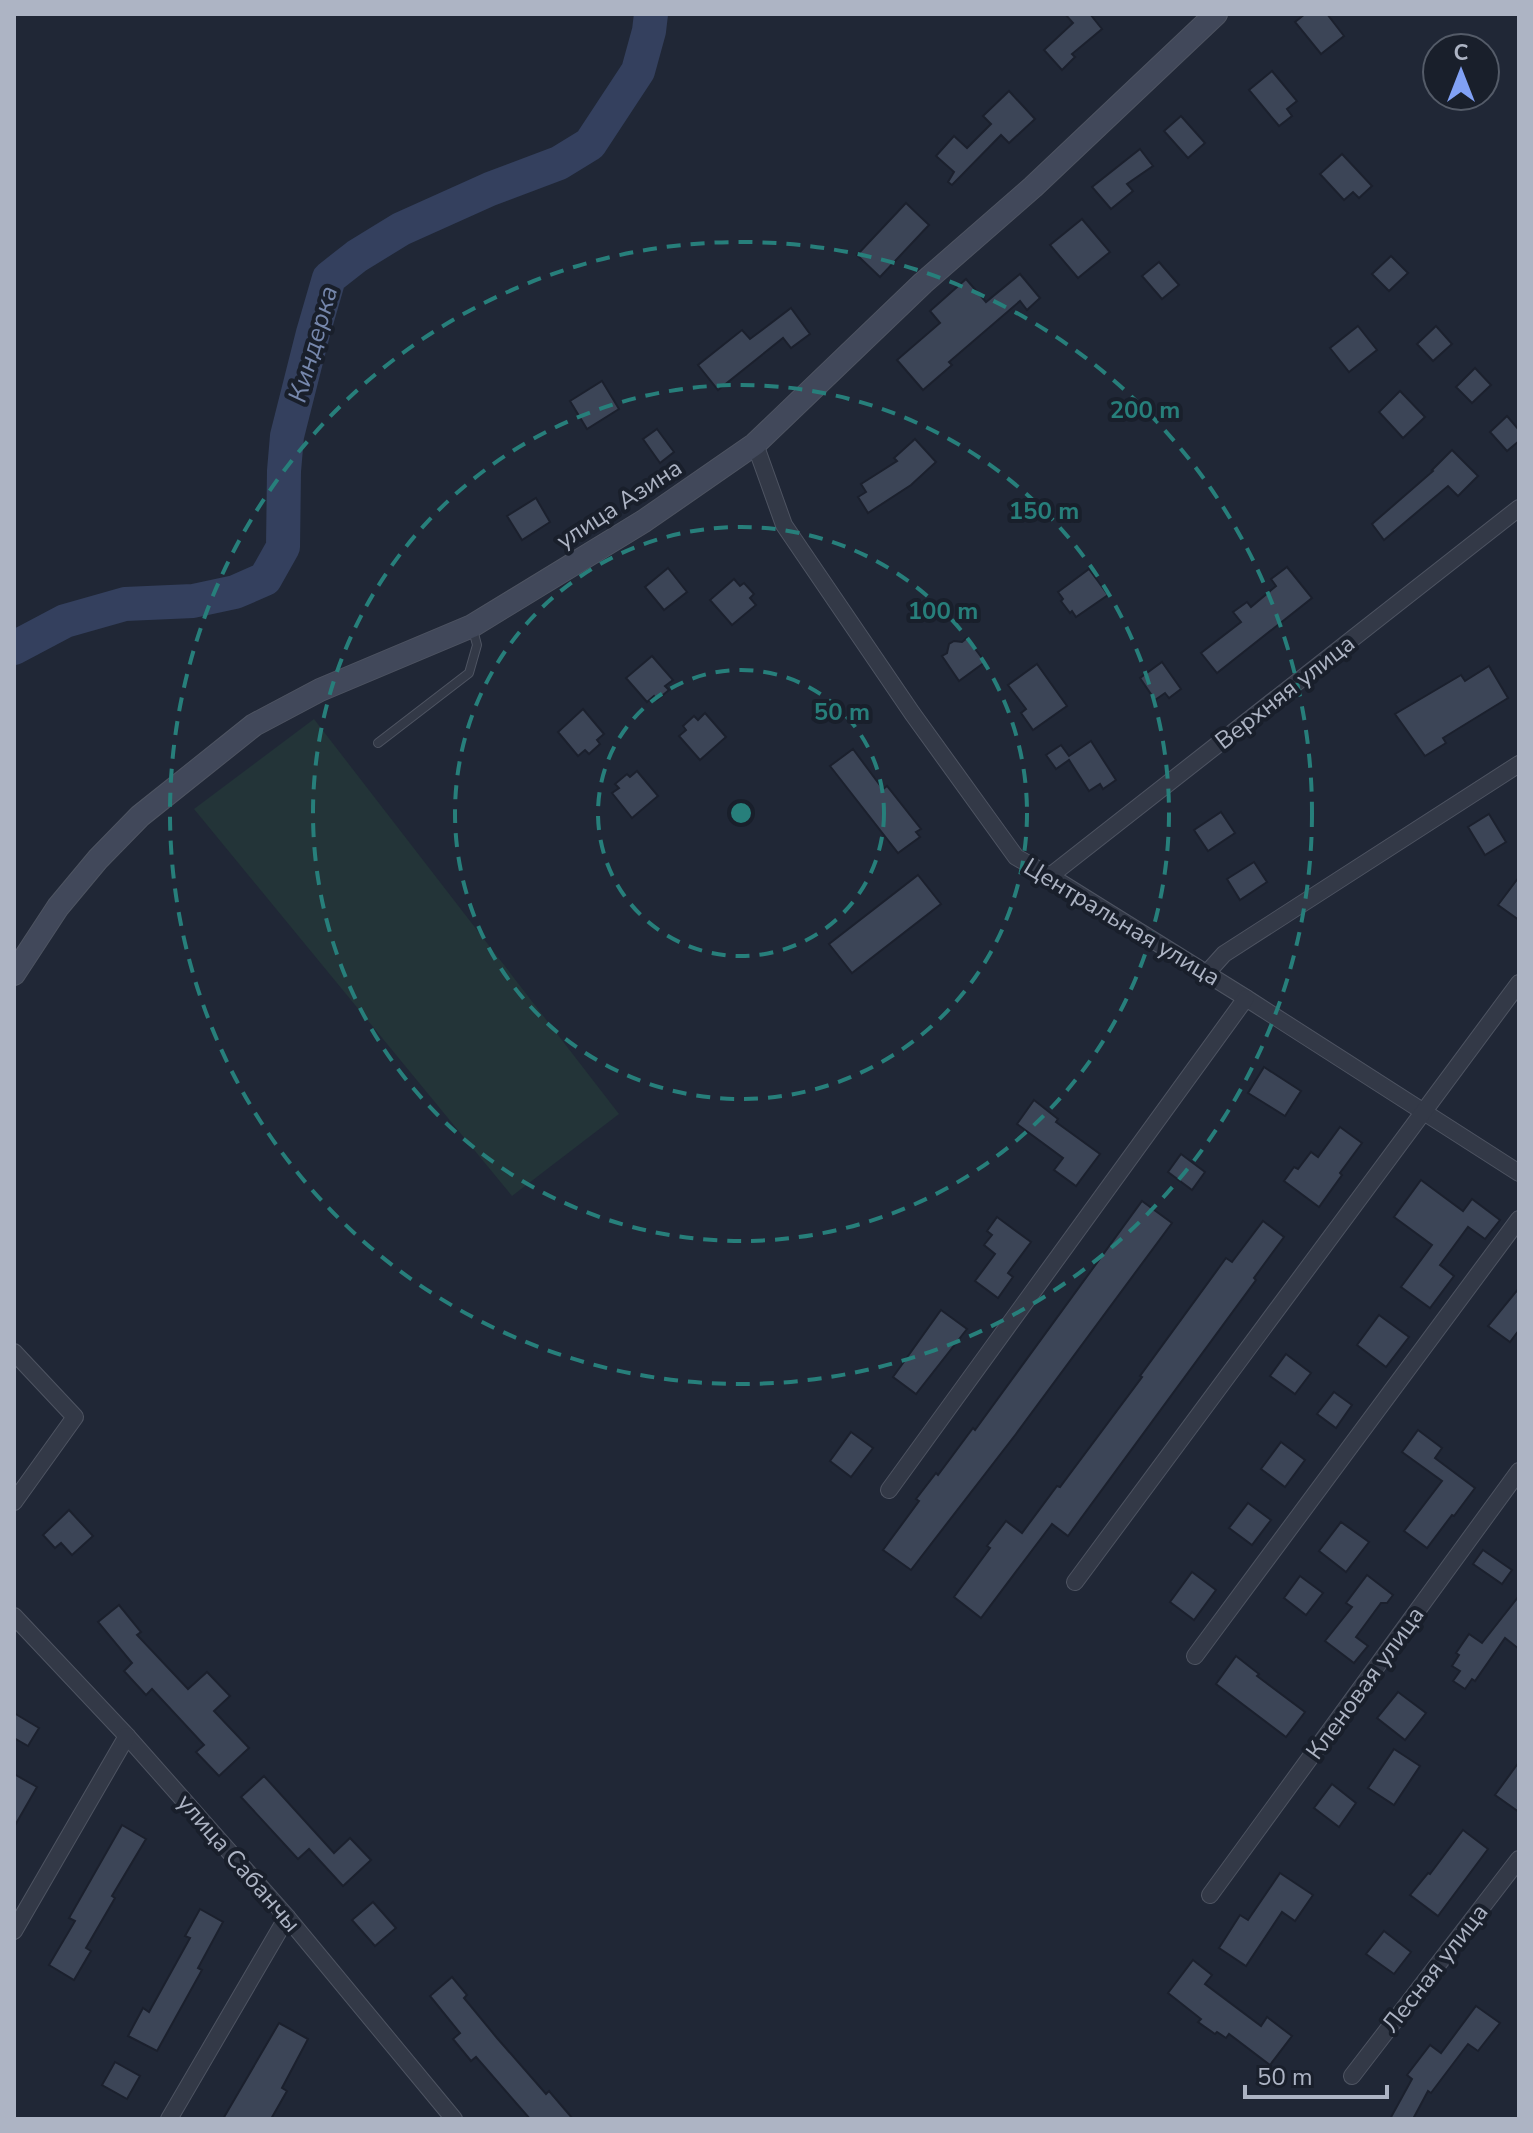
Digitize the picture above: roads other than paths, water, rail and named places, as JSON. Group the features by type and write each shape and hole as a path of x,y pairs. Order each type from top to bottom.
{"street":[{"name":"улица Азина","path":"14,974 58,907 98,859 140,816 254,725 320,690 472,626 644,521 755,444 923,283 1033,187 1216,14"},
{"name":"Центральная улица","path":"755,444 784,525 912,713 1016,857 1246,998 1519,1173"},
{"name":"Верхняя улица","path":"1050,876 1519,508"},
{"path":"1206,974 1224,954 1519,764"},
{"path":"1075,1582 1519,983"},
{"path":"889,1490 1246,998"},
{"path":"1195,1656 1519,1219"},
{"path":"14,1352 75,1417 14,1502"},
{"name":"Кленовая улица","path":"1210,1895 1519,1471"},
{"name":"улица Сабанчы","path":"14,1616 127,1736 287,1917 454,2119"},
{"path":"14,1931 127,1736"},
{"name":"Лесная улица","path":"1352,2076 1519,1859"},
{"path":"169,2119 287,1917"}],"lane":[{"path":"378,743 469,673 477,645 472,626"}],"waterway":[{"name":"Киндерка","path":"14,648 65,621 125,604 193,601 235,592 265,579 283,547 287,436 329,278 357,256 401,229 490,189 559,163 590,144 638,71 651,14"}]}
